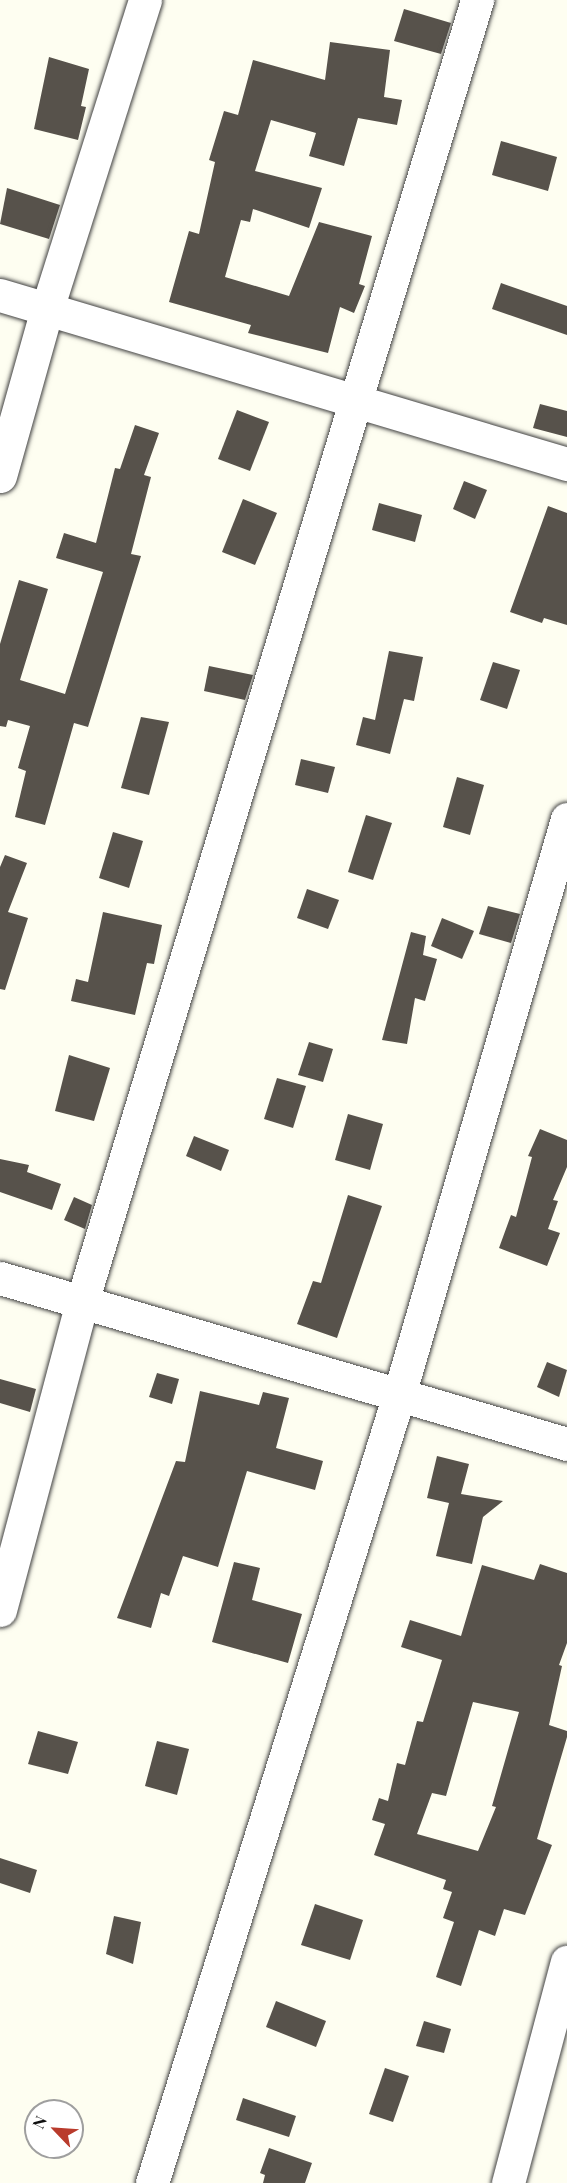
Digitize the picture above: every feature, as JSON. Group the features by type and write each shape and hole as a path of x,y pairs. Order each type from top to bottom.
{"street":[{"path":"0,476 47,309 145,0"},
{"path":"0,1610 81,1302 477,0"},
{"path":"0,295 567,464"},
{"path":"152,2183 399,1395 567,819"},
{"path":"0,1278 567,1444"},
{"path":"508,2183 567,1962"}],"building":[{"path":"404,9 451,23 441,54 394,41"},
{"path":"330,42 390,50 384,97 402,100 397,125 358,118 344,166 309,156 316,133 271,120 255,171 322,188 309,228 253,209 250,222 241,220 225,277 289,296 319,222 372,236 359,284 365,286 354,313 340,307 328,353 248,333 251,325 169,302 189,231 199,234 215,162 209,160 224,111 238,115 253,60 325,80"},
{"path":"49,57 89,69 81,106 86,107 78,140 34,129"},
{"path":"501,141 557,157 548,191 492,175"},
{"path":"7,188 60,205 49,239 0,224"},
{"path":"501,283 567,306 567,335 492,309"},
{"path":"540,404 567,411 567,437 533,428"},
{"path":"237,410 269,422 250,471 218,459"},
{"path":"135,425 159,433 144,475 151,477 131,554 141,556 88,727 74,723 45,825 15,817 26,771 18,768 30,726 8,720 6,727 0,726 0,644 19,580 48,589 20,680 65,694 103,572 56,558 64,533 96,543 115,468 120,469"},
{"path":"464,481 487,490 475,519 453,509"},
{"path":"243,499 277,513 255,565 222,552"},
{"path":"379,503 422,515 415,542 372,530"},
{"path":"548,506 567,513 567,625 544,618 542,623 510,612"},
{"path":"389,651 423,657 414,701 404,699 390,754 356,745 363,717 375,720"},
{"path":"493,662 520,670 507,709 480,700"},
{"path":"209,666 253,675 245,700 204,691"},
{"path":"141,717 169,722 149,795 121,788"},
{"path":"301,759 335,767 328,793 295,785"},
{"path":"457,777 484,785 470,835 443,827"},
{"path":"366,815 392,823 373,880 348,872"},
{"path":"113,832 143,841 129,888 99,878"},
{"path":"5,855 27,863 8,912 28,918 5,990 0,989 0,867"},
{"path":"307,889 339,900 328,929 297,918"},
{"path":"488,906 520,914 511,943 479,934"},
{"path":"103,912 162,925 154,964 147,963 135,1015 71,1001 76,979 88,982"},
{"path":"442,918 474,931 462,959 431,946"},
{"path":"411,932 426,936 423,955 437,959 425,1001 415,998 407,1044 382,1040"},
{"path":"309,1042 333,1049 323,1082 298,1075"},
{"path":"69,1055 110,1068 94,1121 55,1111"},
{"path":"277,1078 306,1086 293,1128 264,1119"},
{"path":"348,1114 383,1124 370,1170 335,1160"},
{"path":"540,1129 567,1140 567,1167 553,1200 558,1201 548,1229 560,1233 547,1266 499,1248 511,1215 516,1217 532,1157 528,1156"},
{"path":"194,1136 229,1150 221,1171 186,1156"},
{"path":"0,1159 29,1165 27,1172 61,1184 52,1210 0,1192"},
{"path":"348,1195 382,1206 337,1338 297,1324 313,1281 321,1283"},
{"path":"74,1197 92,1205 85,1229 64,1220"},
{"path":"547,1362 567,1370 559,1397 537,1387"},
{"path":"157,1373 179,1379 172,1404 149,1397"},
{"path":"0,1379 36,1389 30,1412 0,1403"},
{"path":"200,1391 259,1405 263,1392 289,1398 276,1448 323,1461 315,1490 247,1471 218,1567 183,1556 169,1596 161,1593 151,1628 117,1618 176,1461 185,1462"},
{"path":"437,1456 469,1464 461,1494 503,1501 483,1517 472,1564 436,1556 449,1503 427,1498"},
{"path":"234,1562 260,1568 252,1600 302,1614 288,1663 212,1642"},
{"path":"540,1564 567,1573 567,1643 559,1665 562,1666 549,1725 567,1731 567,1737 537,1839 552,1845 525,1915 504,1909 495,1936 479,1930 461,1986 436,1977 454,1922 443,1918 452,1892 443,1889 446,1880 374,1855 385,1824 372,1820 379,1798 388,1801 397,1763 405,1765 417,1721 423,1722 442,1660 401,1647 410,1620 461,1636 482,1565 534,1580","holes":["473,1702 519,1712 492,1806 496,1807 478,1851 417,1834 432,1793 446,1796"]},
{"path":"38,1731 78,1742 68,1774 28,1764"},
{"path":"157,1741 189,1749 177,1795 145,1786"},
{"path":"0,1858 37,1870 30,1893 0,1883"},
{"path":"315,1904 363,1920 350,1960 301,1945"},
{"path":"114,1916 141,1922 133,1964 106,1954"},
{"path":"276,2001 326,2021 316,2047 266,2027"},
{"path":"424,2021 451,2029 444,2053 416,2046"},
{"path":"385,2068 409,2076 393,2122 369,2114"},
{"path":"243,2098 296,2116 289,2137 236,2120"},
{"path":"269,2148 312,2163 305,2183 263,2183 265,2175 260,2173"}]}
